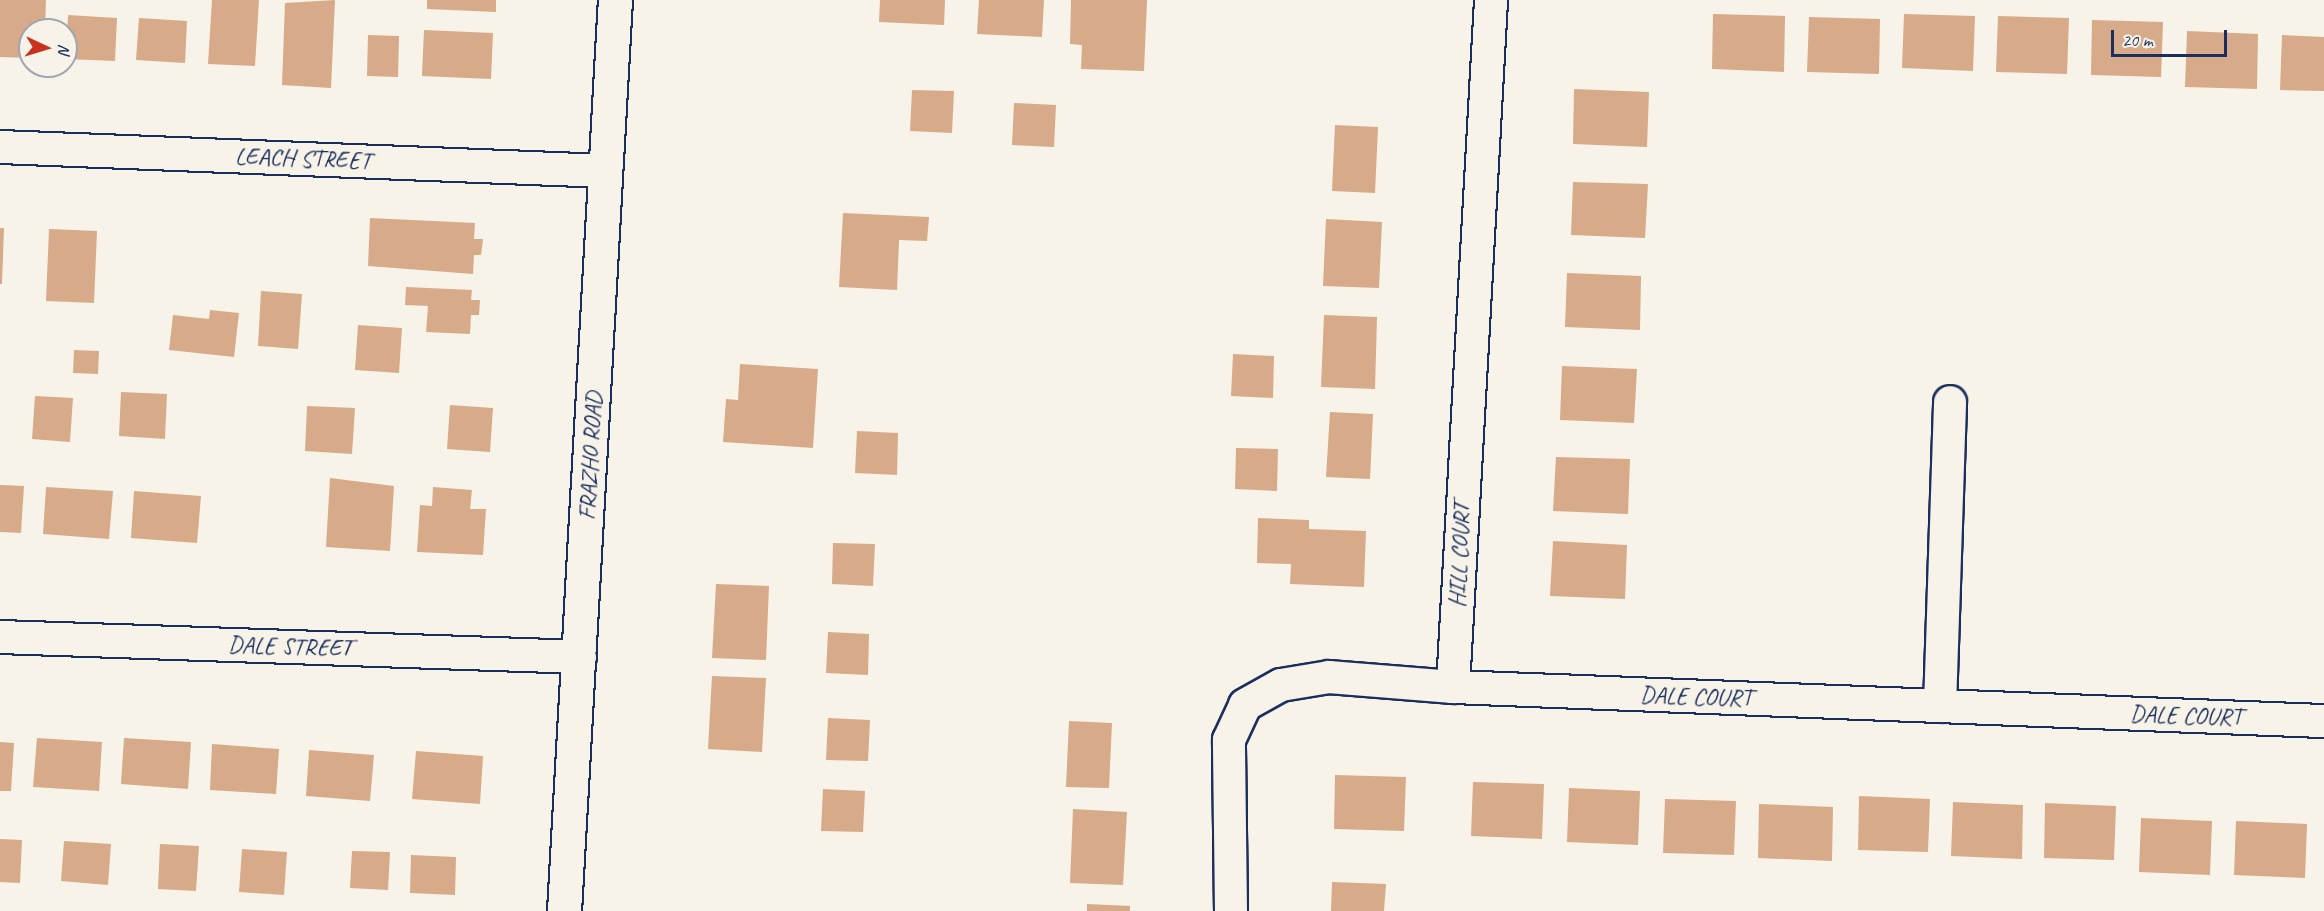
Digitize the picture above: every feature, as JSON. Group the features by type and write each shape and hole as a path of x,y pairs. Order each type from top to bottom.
{"street":[{"name":"FRAZHO ROAD","path":"564,911 615,0"},
{"name":"HILL COURT","path":"1453,687 1491,0"},
{"name":"LEACH STREET","path":"0,147 606,171"},
{"path":"1940,706 1950,402"},
{"name":"DALE STREET","path":"0,637 580,657"},
{"path":"1231,911 1229,740 1245,705 1281,685 1329,677 1453,687"},
{"name":"DALE COURT","path":"1453,687 2324,721"}],"building":[{"path":"0,0 46,0 45,18 18,18 18,58 0,57"},
{"path":"212,0 259,0 255,66 208,64"},
{"path":"335,0 331,88 282,85 285,3"},
{"path":"427,0 496,0 496,12 427,9"},
{"path":"880,0 945,0 944,25 879,22"},
{"path":"979,0 1044,0 1042,37 977,34"},
{"path":"1071,0 1147,0 1144,71 1081,69 1082,45 1070,44"},
{"path":"1713,14 1785,16 1784,72 1712,69"},
{"path":"1904,14 1975,16 1973,71 1902,68"},
{"path":"68,15 117,18 115,61 78,59 78,18 68,18"},
{"path":"1998,16 2069,18 2067,74 1996,72"},
{"path":"1809,17 1880,19 1879,74 1807,72"},
{"path":"139,18 187,21 185,63 136,60"},
{"path":"2092,20 2163,22 2161,77 2091,75"},
{"path":"424,30 493,33 491,79 422,76"},
{"path":"2187,31 2258,34 2257,89 2185,87"},
{"path":"368,35 399,36 398,77 367,76"},
{"path":"2282,35 2324,37 2324,91 2280,90"},
{"path":"1574,89 1649,92 1647,147 1573,144"},
{"path":"912,90 954,91 952,133 910,131"},
{"path":"1014,103 1056,105 1054,147 1012,145"},
{"path":"1335,125 1378,127 1375,193 1332,191"},
{"path":"1573,182 1648,184 1645,238 1571,235"},
{"path":"843,213 929,217 927,241 899,240 897,290 839,287"},
{"path":"370,218 475,223 474,239 483,239 481,255 474,255 473,274 368,266"},
{"path":"1326,219 1382,222 1379,288 1323,286"},
{"path":"0,228 4,228 2,284 0,284"},
{"path":"49,229 97,231 94,303 46,301"},
{"path":"1567,273 1641,276 1640,330 1565,327"},
{"path":"406,287 472,290 471,300 480,300 479,315 471,315 470,334 426,332 428,306 405,305"},
{"path":"261,291 302,294 298,349 258,346"},
{"path":"210,310 239,313 234,357 169,350 173,315 209,319"},
{"path":"1324,315 1377,317 1375,389 1321,387"},
{"path":"358,325 402,328 399,373 355,370"},
{"path":"74,350 99,351 98,374 73,373"},
{"path":"1233,354 1274,356 1273,398 1231,396"},
{"path":"740,364 818,369 813,448 723,442 726,399 738,400"},
{"path":"1562,366 1637,369 1634,423 1560,420"},
{"path":"121,392 167,394 165,439 119,436"},
{"path":"35,396 73,398 70,442 32,439"},
{"path":"450,405 493,408 490,452 447,449"},
{"path":"307,406 355,408 352,454 305,451"},
{"path":"1330,412 1373,414 1370,479 1326,477"},
{"path":"857,431 898,433 897,475 855,473"},
{"path":"1236,448 1278,449 1277,491 1235,489"},
{"path":"1556,457 1630,459 1628,514 1553,511"},
{"path":"330,478 394,486 390,551 326,547"},
{"path":"0,485 24,486 21,533 0,532"},
{"path":"46,487 113,491 109,539 43,534"},
{"path":"433,487 472,490 470,509 486,509 483,555 417,552 420,505 432,506"},
{"path":"134,491 201,496 197,543 131,538"},
{"path":"1258,518 1309,520 1309,529 1366,531 1364,587 1290,584 1291,564 1257,563"},
{"path":"1553,541 1627,545 1625,599 1550,596"},
{"path":"833,543 875,544 873,586 832,584"},
{"path":"716,584 769,586 766,660 712,658"},
{"path":"828,632 869,634 868,675 826,673"},
{"path":"712,676 766,678 762,752 708,749"},
{"path":"828,718 870,720 868,761 826,760"},
{"path":"1069,721 1112,723 1109,788 1066,787"},
{"path":"37,738 102,742 99,791 33,787"},
{"path":"124,738 191,742 188,789 121,784"},
{"path":"0,742 14,743 11,791 0,791"},
{"path":"212,744 279,749 276,794 210,790"},
{"path":"309,750 374,755 370,801 306,796"},
{"path":"416,751 483,756 480,804 412,799"},
{"path":"1335,775 1406,777 1404,831 1334,829"},
{"path":"1473,782 1544,784 1542,839 1471,836"},
{"path":"1569,788 1640,791 1638,845 1567,842"},
{"path":"823,789 865,791 863,832 821,831"},
{"path":"1859,796 1930,799 1928,852 1858,850"},
{"path":"1665,799 1736,801 1734,855 1663,853"},
{"path":"1953,802 2023,805 2022,859 1951,856"},
{"path":"2045,803 2116,806 2114,860 2044,858"},
{"path":"1759,804 1833,807 1832,861 1758,858"},
{"path":"1073,809 1127,812 1123,885 1070,883"},
{"path":"2141,818 2212,821 2210,875 2139,872"},
{"path":"2236,821 2307,824 2305,878 2234,875"},
{"path":"0,839 22,840 20,883 0,882"},
{"path":"64,841 111,844 108,885 61,881"},
{"path":"160,844 199,846 196,891 158,889"},
{"path":"242,849 287,852 284,895 239,892"},
{"path":"352,851 390,852 388,890 350,888"},
{"path":"411,855 456,857 455,895 410,893"},
{"path":"1332,882 1386,884 1384,911 1331,911"},
{"path":"1087,904 1130,906 1130,911 1087,911"}]}
